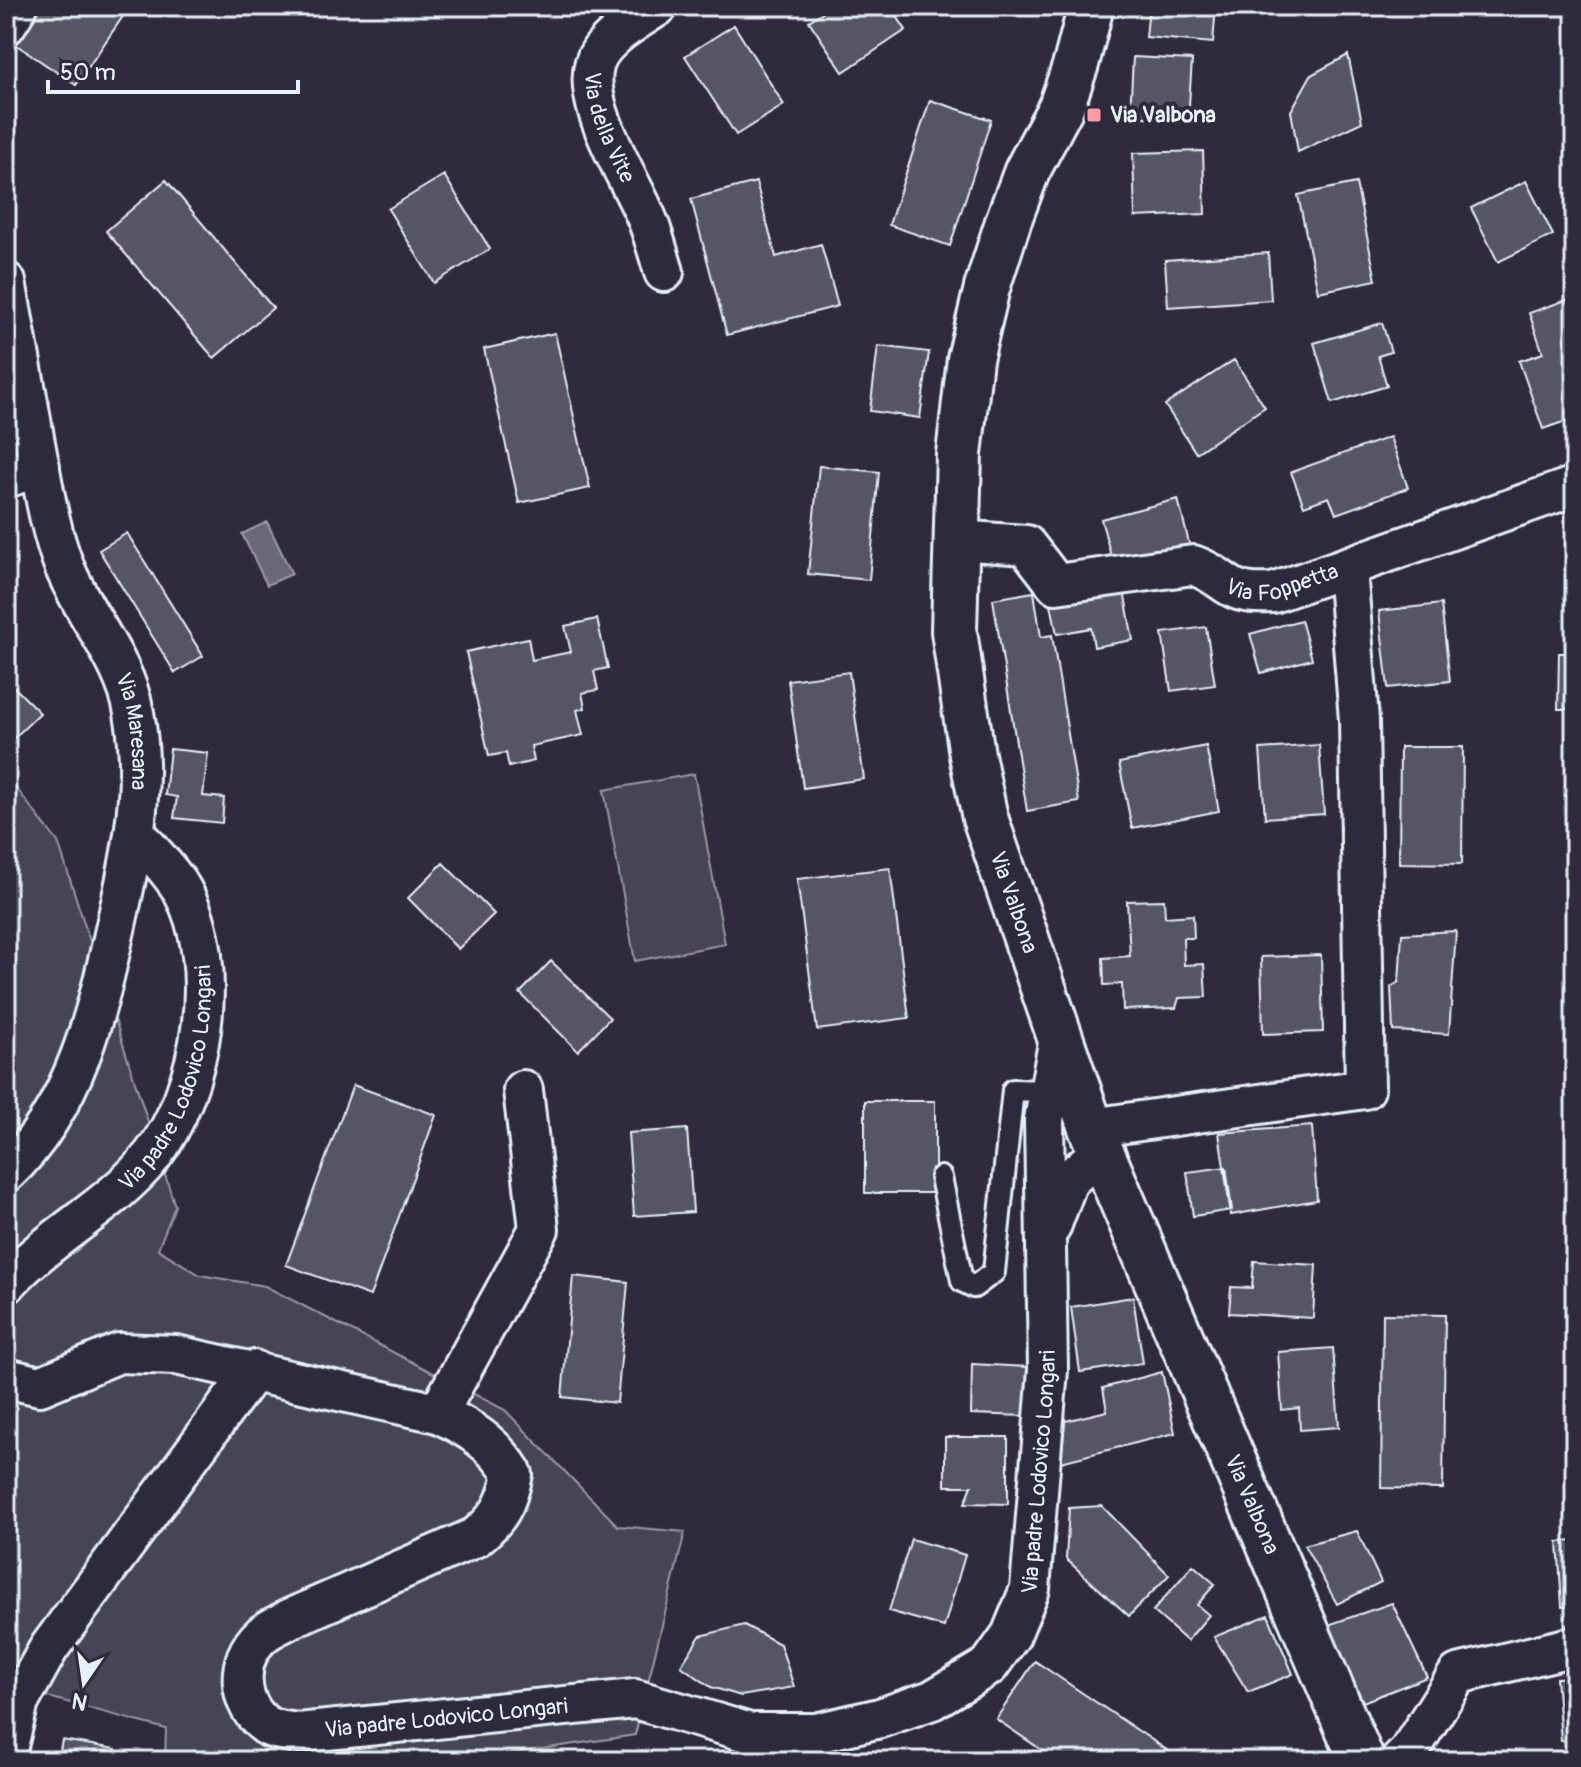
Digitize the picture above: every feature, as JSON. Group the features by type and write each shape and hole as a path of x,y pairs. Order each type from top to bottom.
{"street":[{"path":"6,25 18,6"},
{"name":"Via della Vite","path":"658,6 600,51 592,81 603,123 649,223 664,272"},
{"name":"Via Valbona","path":"1091,6 1071,78 1027,171 987,288 970,359 959,454 954,631 975,771 985,818 1096,1139 1362,1761"},
{"name":"Via Maresana","path":"6,282 23,472 86,614 126,684 134,713 139,766 136,833 85,1047 56,1110 6,1173"},
{"name":"Via Foppetta","path":"957,540 1026,545 1056,584 1193,565 1211,571 1228,588 1248,594 1273,593 1575,486"},
{"path":"1096,1139 1365,1089 1359,720 1347,568"},
{"name":"Via padre Lodovico Longari","path":"6,1284 103,1203 152,1156 179,1110 196,1056 203,1020 204,970 196,924 181,890 136,833"},
{"name":"Via padre Lodovico Longari","path":"6,1378 40,1386 119,1353 176,1355 438,1413 476,1432 502,1457 513,1474 507,1502 498,1519 476,1537 289,1619 261,1636 245,1662 242,1684 248,1708 270,1728 298,1733 635,1699 739,1747 880,1718 932,1700 989,1666 1011,1635 1030,1589 1048,1370 1048,1241 1043,1155 1047,1091 1059,1038"},
{"path":"438,1413 539,1229 523,1090"},
{"name":"Via padre Lodovico Longari","path":"1048,1241 1068,1181 1096,1139"},
{"path":"6,1754 19,1702 49,1648 254,1370"},
{"path":"1400,1761 1458,1674 1575,1646"}],"lane":[{"path":"941,1177 962,1281 974,1287 994,1272 1013,1090 1047,1091"}],"shaded area":[{"path":"694,774 725,944 635,961 604,790"},
{"path":"6,775 58,842 175,1206 158,1249 200,1275 265,1286 505,1410 618,1526 685,1532 635,1735 461,1761 165,1761 166,1729 8,1686 6,1688"}],"water":[{"path":"267,522 292,574 267,585 242,534"}],"building":[{"path":"40,6 130,6 76,85 15,44"},
{"path":"832,6 890,6 906,30 843,72 809,21"},
{"path":"1149,6 1216,6 1213,43 1146,37"},
{"path":"734,25 784,105 736,135 685,56"},
{"path":"1348,55 1362,122 1298,152 1291,111 1311,75"},
{"path":"1133,57 1192,60 1188,120 1130,116"},
{"path":"930,100 991,120 950,246 889,225"},
{"path":"1203,151 1205,214 1135,217 1133,153"},
{"path":"444,175 490,249 434,283 388,209"},
{"path":"166,180 273,308 214,358 106,231"},
{"path":"1526,181 1553,235 1498,262 1471,208"},
{"path":"756,182 776,257 821,244 838,306 727,335 691,199"},
{"path":"1356,183 1376,280 1318,292 1298,195"},
{"path":"1268,253 1271,300 1168,307 1165,260"},
{"path":"1575,297 1575,418 1543,429 1519,361 1543,353 1529,313"},
{"path":"1382,323 1391,352 1378,356 1387,386 1332,403 1314,343"},
{"path":"555,333 590,488 519,503 484,349"},
{"path":"878,346 929,352 920,418 870,411"},
{"path":"1234,360 1265,407 1196,453 1165,405"},
{"path":"1390,437 1408,488 1336,514 1329,497 1304,506 1291,472"},
{"path":"819,466 879,472 869,580 808,574"},
{"path":"1178,499 1190,547 1114,567 1101,519"},
{"path":"127,533 203,656 175,673 99,550"},
{"path":"1123,585 1133,640 1094,647 1091,628 1057,634 1050,599"},
{"path":"1034,592 1041,637 1052,635 1079,802 1027,811 993,599"},
{"path":"1441,604 1450,681 1388,688 1379,611"},
{"path":"597,619 608,668 594,671 598,690 582,693 585,708 577,710 583,735 531,746 534,761 509,767 506,753 489,756 466,652 528,638 532,660 571,652 565,626"},
{"path":"1301,620 1312,659 1261,673 1250,634"},
{"path":"1206,627 1215,685 1171,691 1162,633"},
{"path":"1559,653 1575,653 1575,709 1558,709"},
{"path":"849,672 864,779 803,788 788,680"},
{"path":"6,679 40,713 6,746"},
{"path":"1319,745 1324,814 1265,818 1260,749"},
{"path":"1206,746 1219,811 1132,828 1119,763"},
{"path":"1400,747 1463,747 1462,864 1399,863"},
{"path":"170,749 208,753 203,796 224,798 222,823 174,818 177,797 165,795"},
{"path":"443,863 494,914 458,949 408,898"},
{"path":"890,868 909,1018 817,1030 797,879"},
{"path":"1164,900 1165,917 1193,915 1194,938 1183,938 1184,965 1204,964 1206,997 1179,998 1176,1008 1123,1010 1122,984 1104,985 1103,958 1130,956 1127,901"},
{"path":"1456,931 1449,1034 1393,1031 1391,987 1399,982 1402,934"},
{"path":"1321,955 1323,1032 1263,1034 1261,957"},
{"path":"551,961 610,1018 578,1051 520,993"},
{"path":"353,1085 436,1115 370,1296 286,1265"},
{"path":"865,1101 935,1101 935,1193 865,1193"},
{"path":"1312,1126 1317,1200 1231,1215 1219,1133"},
{"path":"687,1129 693,1212 634,1216 628,1133"},
{"path":"1226,1167 1232,1210 1193,1216 1187,1172"},
{"path":"1254,1261 1316,1265 1313,1318 1229,1313 1231,1287 1252,1288"},
{"path":"573,1276 628,1282 617,1403 562,1397"},
{"path":"1133,1297 1143,1363 1080,1372 1071,1307"},
{"path":"1383,1314 1445,1315 1443,1489 1381,1488"},
{"path":"1333,1348 1339,1427 1300,1430 1299,1408 1282,1410 1278,1352"},
{"path":"972,1364 1028,1367 1025,1416 971,1414"},
{"path":"1162,1372 1175,1433 1061,1462 1065,1421 1107,1411 1103,1388"},
{"path":"945,1437 1008,1437 1008,1504 965,1503 972,1486 945,1486"},
{"path":"1102,1506 1169,1575 1129,1616 1066,1559 1069,1508"},
{"path":"1357,1531 1381,1582 1337,1604 1304,1545"},
{"path":"911,1539 965,1555 944,1627 889,1611"},
{"path":"1575,1541 1575,1606 1562,1607 1558,1542"},
{"path":"1193,1565 1215,1584 1197,1605 1209,1615 1187,1641 1153,1611"},
{"path":"1392,1603 1427,1677 1363,1702 1328,1625"},
{"path":"1268,1615 1293,1674 1248,1692 1214,1637"},
{"path":"744,1625 780,1644 794,1687 741,1696 711,1687 681,1666 700,1636"},
{"path":"1035,1661 1183,1761 1058,1761 996,1719"},
{"path":"1575,1677 1575,1740 1561,1741 1556,1678"},
{"path":"62,1740 116,1749 114,1758 131,1761 58,1761"}],"place":[{"name":"Via Valbona","path":"1094,115"}]}
